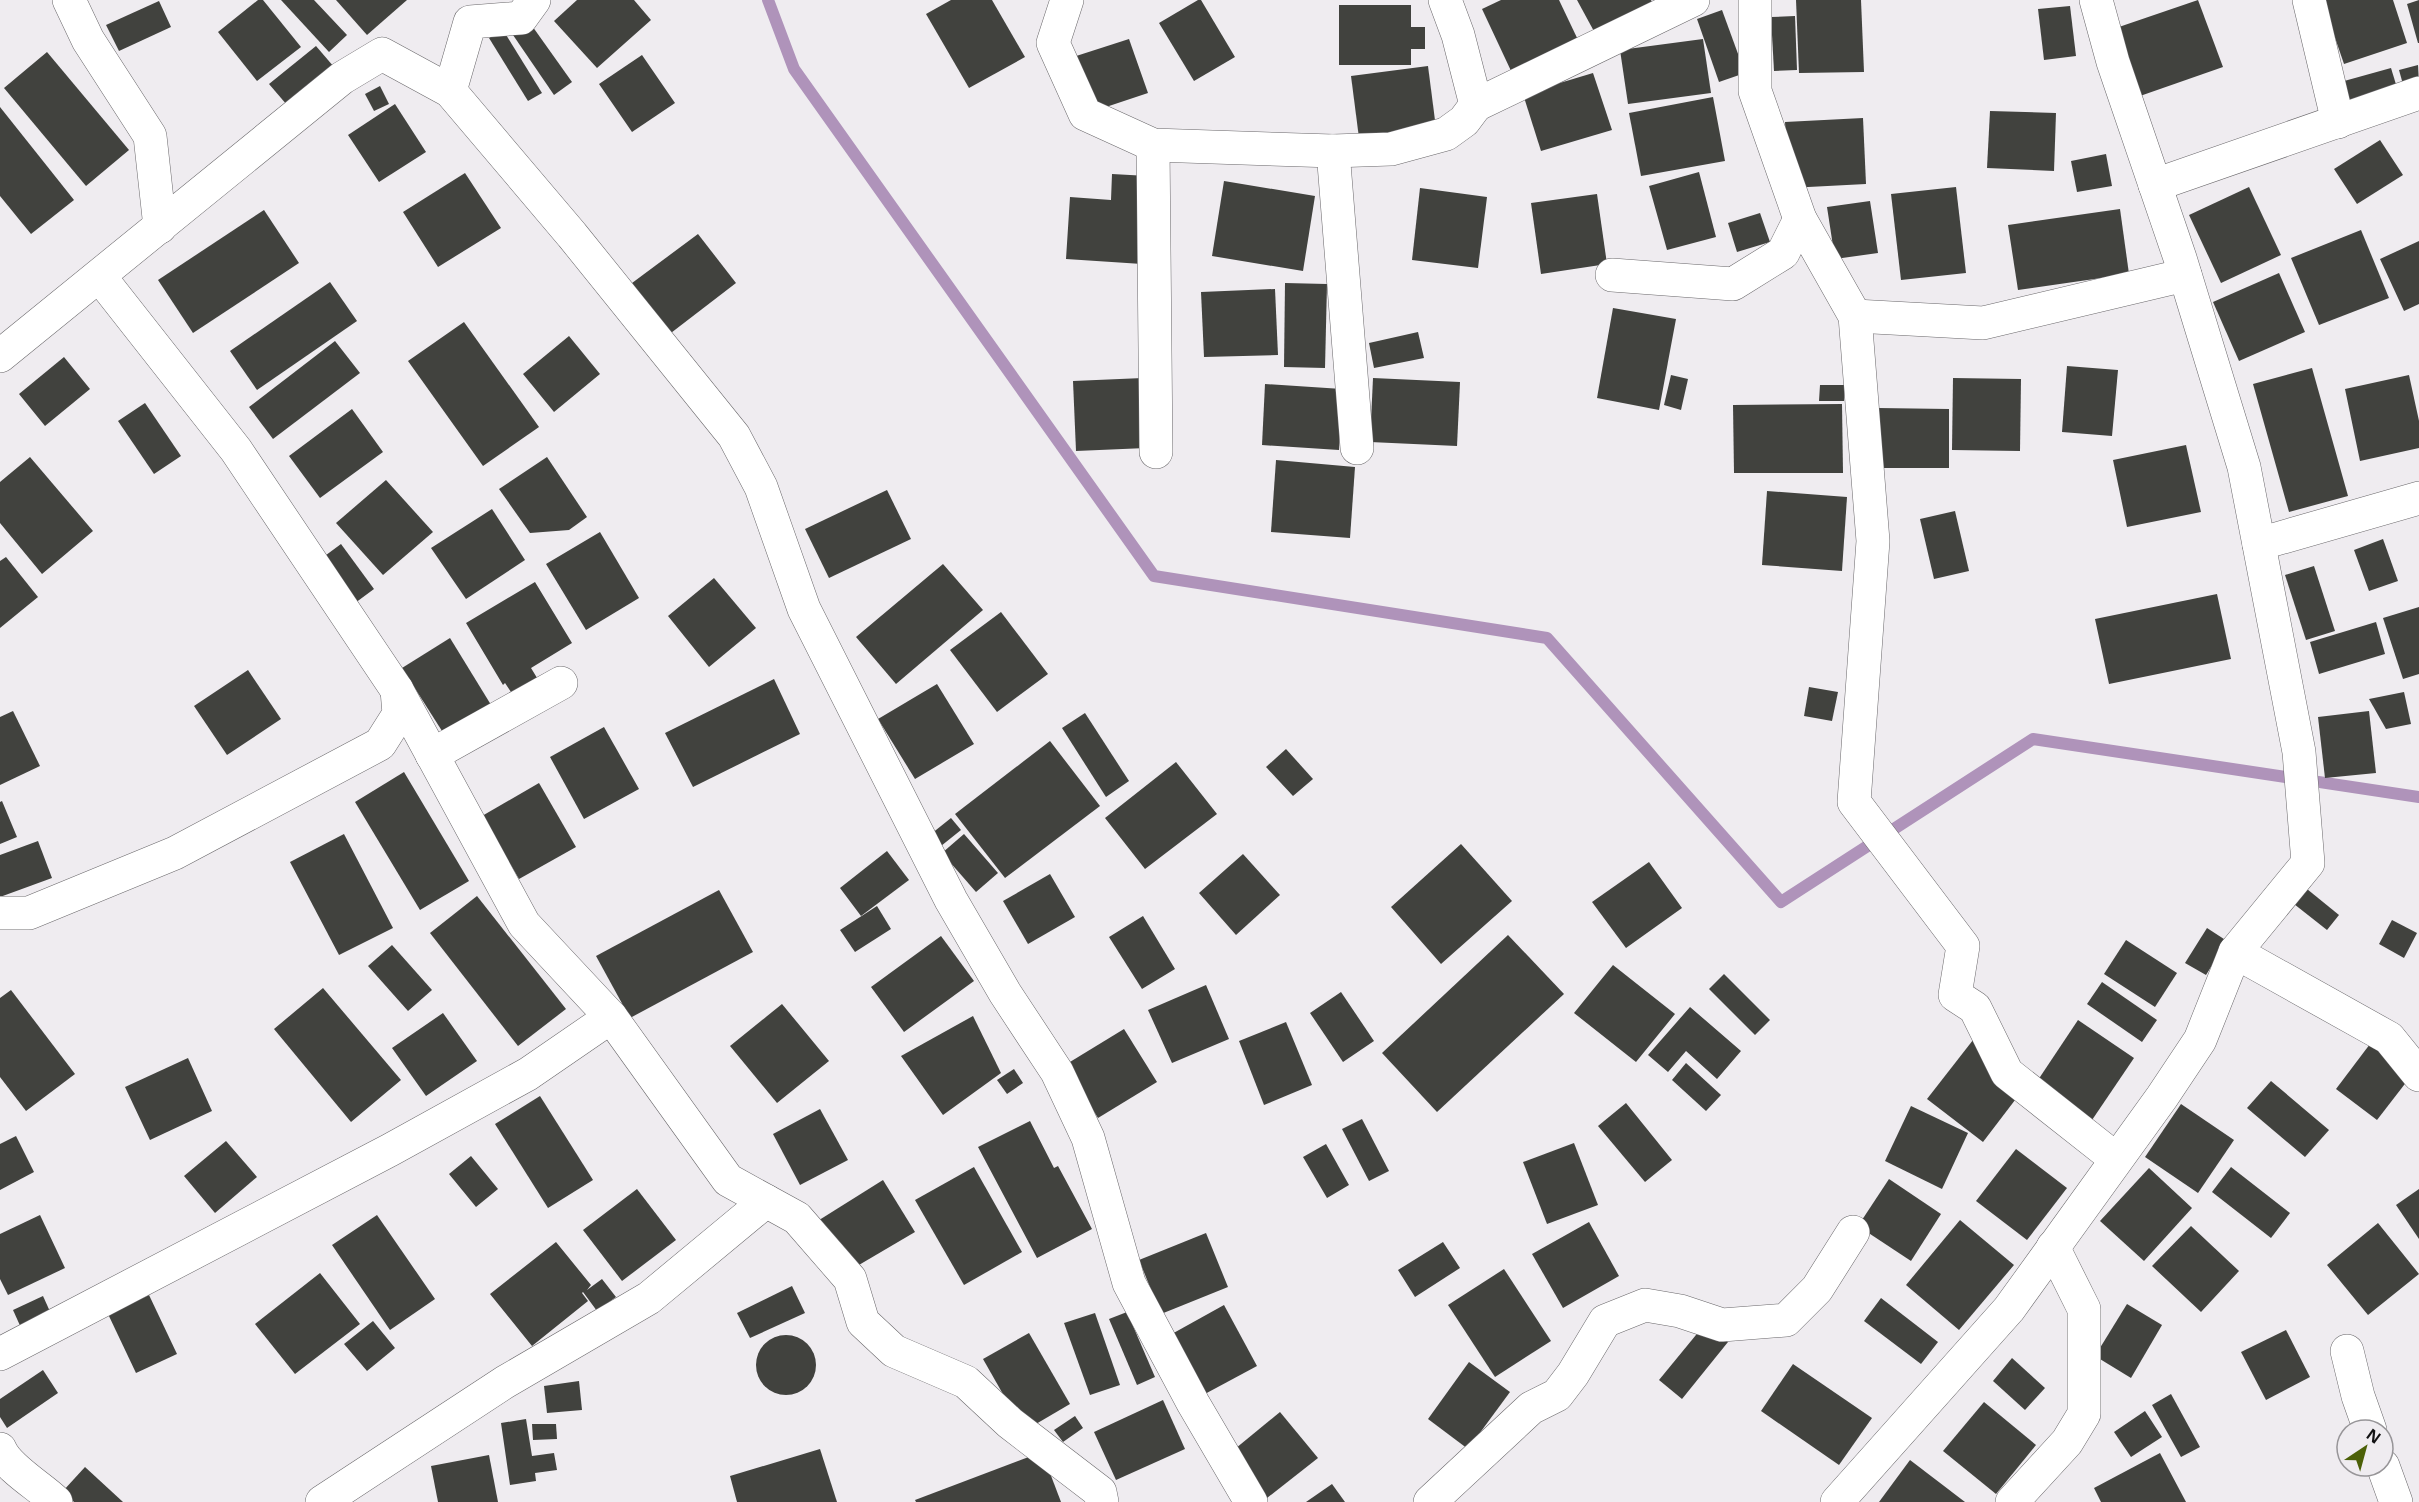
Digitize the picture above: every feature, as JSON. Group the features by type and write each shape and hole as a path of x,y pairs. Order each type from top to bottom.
{"street":[{"path":"69,0 88,40 150,136 160,227"},
{"path":"450,91 470,22 521,18 534,0"},
{"path":"1067,0 1053,43 1085,114 1154,145 1333,151 1391,149 1446,134 1464,121 1476,105 1693,0"},
{"path":"1444,0 1458,35 1476,105"},
{"path":"1755,0 1755,91 1800,219 1855,316 1873,541 1854,802 1963,946 1955,995 1975,1008 2007,1073 2116,1159"},
{"path":"1837,1502 2009,1309 2163,1097 2200,1040 2235,952 2308,863 2299,752 2244,467 2185,275 2113,62 2096,0"},
{"path":"2309,0 2338,122"},
{"path":"0,356 342,78 382,54 450,91 572,235 734,436 761,487 804,609 956,909 1005,993 1057,1072 1088,1138 1129,1283 1193,1403 1251,1502"},
{"path":"2155,185 2419,93"},
{"path":"1154,145 1156,452"},
{"path":"1333,151 1357,448"},
{"path":"1612,275 1733,285 1783,253 1800,219"},
{"path":"1855,316 1983,322 2185,275"},
{"path":"100,277 236,450 397,690 524,924 612,1017 728,1180 797,1218 850,1279 863,1322 894,1351 966,1382 1010,1423 1100,1492 1102,1502"},
{"path":"2259,544 2419,498"},
{"path":"432,755 561,683"},
{"path":"0,913 29,913 175,853 380,744 399,714 397,690"},
{"path":"2235,952 2389,1038 2419,1075"},
{"path":"0,1354 390,1150 528,1074 612,1017"},
{"path":"322,1502 505,1382 649,1298 766,1201"},
{"path":"1430,1502 1531,1408 1557,1395 1574,1374 1605,1321 1645,1305 1680,1311 1722,1325 1786,1320 1817,1289 1853,1232"},
{"path":"2012,1502 2067,1442 2084,1414 2084,1309 2053,1247"},
{"path":"2347,1351 2366,1418"},
{"path":"1,1456 56,1502"},
{"path":"2387,1478 2396,1502"}],"building":[{"path":"258,0 263,0 301,47 257,81 218,32"},
{"path":"281,0 314,0 347,35 329,52"},
{"path":"336,0 407,0 367,35"},
{"path":"577,0 634,0 651,20 597,68 554,21"},
{"path":"951,0 992,0 1025,57 969,88 926,14"},
{"path":"1201,0 1235,57 1194,81 1159,23"},
{"path":"1501,0 1559,0 1579,42 1512,73 1482,9"},
{"path":"1577,0 1651,0 1653,4 1596,35"},
{"path":"1796,0 1861,0 1864,72 1799,73"},
{"path":"2198,0 2223,67 2140,96 2116,28"},
{"path":"2322,0 2393,0 2407,43 2344,64"},
{"path":"2419,0 2419,43 2418,43 2407,4"},
{"path":"159,1 171,27 119,51 106,25"},
{"path":"1339,5 1411,5 1411,27 1425,27 1425,49 1411,49 1411,65 1339,65"},
{"path":"2070,6 2076,56 2044,60 2038,9"},
{"path":"1722,10 1745,73 1719,82 1697,19"},
{"path":"1795,16 1797,70 1774,71 1771,17"},
{"path":"530,23 572,82 554,95 513,35"},
{"path":"503,30 542,93 528,101 489,38"},
{"path":"1129,39 1148,93 1088,113 1070,58"},
{"path":"1703,39 1711,93 1628,104 1620,50"},
{"path":"316,46 334,67 287,105 269,84"},
{"path":"47,52 129,150 86,186 4,88"},
{"path":"642,55 675,103 632,132 599,84"},
{"path":"2418,65 2419,84 2404,88 2399,70"},
{"path":"1428,66 1436,128 1359,138 1351,76"},
{"path":"2391,68 2398,91 2343,107 2337,83"},
{"path":"1593,73 1612,130 1541,151 1523,94"},
{"path":"380,86 389,104 374,111 365,94"},
{"path":"1713,97 1725,161 1641,176 1629,113"},
{"path":"395,104 426,152 379,182 348,135"},
{"path":"0,107 74,200 31,234 0,196"},
{"path":"1990,111 2056,113 2054,171 1987,168"},
{"path":"1863,118 1866,184 1789,188 1785,122"},
{"path":"2380,140 2403,175 2357,204 2334,169"},
{"path":"2106,154 2112,186 2077,192 2071,161"},
{"path":"1699,172 1716,237 1667,250 1649,186"},
{"path":"465,173 501,228 438,267 403,212"},
{"path":"1112,174 1148,176 1142,264 1066,259 1070,197 1111,200"},
{"path":"1224,181 1315,196 1303,271 1212,256"},
{"path":"1956,187 1966,273 1901,280 1891,194"},
{"path":"2249,187 2281,255 2221,283 2189,215"},
{"path":"1420,188 1487,197 1478,268 1412,260"},
{"path":"1597,194 1607,264 1541,274 1531,203"},
{"path":"1870,201 1878,253 1835,259 1827,207"},
{"path":"2120,209 2129,274 2018,290 2008,225"},
{"path":"264,210 299,263 193,333 158,280"},
{"path":"1760,213 1770,242 1737,252 1728,223"},
{"path":"2361,230 2389,298 2319,325 2291,258"},
{"path":"698,234 736,283 667,336 628,286"},
{"path":"2419,241 2419,304 2404,311 2380,259"},
{"path":"2279,273 2305,332 2239,361 2213,302"},
{"path":"330,282 357,321 257,390 230,351"},
{"path":"1285,283 1327,284 1325,368 1284,367"},
{"path":"1275,289 1278,355 1204,357 1201,292"},
{"path":"1613,308 1676,319 1659,410 1597,398"},
{"path":"464,322 539,427 483,466 408,361"},
{"path":"1418,332 1424,358 1374,368 1369,343"},
{"path":"569,336 600,374 554,412 523,374"},
{"path":"335,341 360,373 273,439 249,407"},
{"path":"64,357 90,389 45,426 19,394"},
{"path":"2067,366 2118,370 2112,436 2062,432"},
{"path":"2312,368 2348,496 2289,512 2253,384"},
{"path":"1671,375 1688,379 1681,410 1664,405"},
{"path":"2409,375 2419,421 2419,448 2360,461 2345,389"},
{"path":"1143,378 1146,448 1076,451 1073,381"},
{"path":"1373,378 1460,382 1457,446 1370,442"},
{"path":"1953,378 2021,379 2020,451 1952,450"},
{"path":"1265,384 1342,389 1339,450 1262,445"},
{"path":"1820,385 1845,385 1844,401 1819,401"},
{"path":"145,403 181,456 154,474 118,421"},
{"path":"1842,404 1843,473 1734,473 1733,405"},
{"path":"1878,408 1949,409 1949,468 1878,468"},
{"path":"352,409 383,452 320,498 289,456"},
{"path":"2186,445 2201,512 2127,527 2113,460"},
{"path":"30,457 93,531 42,574 0,523 0,482"},
{"path":"547,457 587,517 569,530 530,533 499,489"},
{"path":"1276,460 1355,467 1350,538 1271,532"},
{"path":"386,480 433,532 383,575 336,523"},
{"path":"887,490 911,539 829,578 805,529"},
{"path":"1767,491 1847,497 1842,571 1762,565"},
{"path":"492,509 525,560 466,599 431,548"},
{"path":"1955,511 1969,571 1934,579 1920,519"},
{"path":"600,532 639,598 586,630 546,564"},
{"path":"2383,539 2398,581 2369,591 2354,550"},
{"path":"341,544 374,589 351,606 318,561"},
{"path":"6,557 38,597 0,628 0,561"},
{"path":"943,564 983,610 896,684 856,637"},
{"path":"2314,566 2335,631 2306,640 2285,575"},
{"path":"714,578 756,628 709,667 668,616"},
{"path":"535,582 572,643 531,668 542,686 517,701 505,683 503,685 466,623"},
{"path":"2217,594 2231,659 2109,684 2095,619"},
{"path":"2419,607 2419,674 2403,679 2383,618"},
{"path":"1001,612 1048,674 997,712 950,650"},
{"path":"2376,622 2385,654 2319,674 2310,642"},
{"path":"450,638 496,713 449,742 402,668"},
{"path":"248,670 281,719 227,755 194,706"},
{"path":"774,679 800,734 693,787 665,733"},
{"path":"937,684 974,744 915,779 878,719"},
{"path":"1809,687 1838,692 1832,721 1804,716"},
{"path":"2404,692 2411,724 2386,729 2369,699"},
{"path":"13,711 40,766 0,785 0,717"},
{"path":"2369,711 2376,773 2325,778 2318,717"},
{"path":"1085,713 1129,781 1106,797 1062,728"},
{"path":"604,727 639,789 584,819 550,757"},
{"path":"1050,741 1100,806 1005,878 955,814"},
{"path":"1286,749 1313,779 1293,796 1266,767"},
{"path":"1176,762 1217,814 1145,869 1105,818"},
{"path":"404,772 469,881 420,910 355,802"},
{"path":"539,783 576,847 519,879 482,816"},
{"path":"2,801 17,837 0,844 0,802"},
{"path":"951,818 961,830 941,846 931,834"},
{"path":"344,834 393,928 339,955 290,862"},
{"path":"964,834 998,873 976,892 942,853"},
{"path":"38,841 52,878 0,897 0,855"},
{"path":"1461,844 1512,901 1441,964 1391,907"},
{"path":"887,851 909,880 861,916 840,888"},
{"path":"1243,854 1280,895 1236,935 1199,893"},
{"path":"1649,862 1682,908 1626,948 1592,902"},
{"path":"1050,874 1075,917 1028,944 1003,901"},
{"path":"2307,889 2339,915 2327,930 2294,904"},
{"path":"719,890 753,952 630,1018 596,956"},
{"path":"477,896 566,1009 518,1046 430,933"},
{"path":"877,906 891,929 855,952 840,930"},
{"path":"1143,916 1175,969 1142,989 1109,937"},
{"path":"2392,920 2417,933 2404,958 2379,944"},
{"path":"2207,928 2227,941 2206,975 2185,963"},
{"path":"1508,935 1564,994 1437,1112 1382,1053"},
{"path":"941,936 974,981 904,1032 871,987"},
{"path":"2126,940 2177,973 2155,1007 2104,974"},
{"path":"392,945 432,990 408,1011 368,966"},
{"path":"1613,965 1675,1014 1636,1062 1574,1013"},
{"path":"1724,974 1770,1020 1755,1035 1709,989"},
{"path":"2102,982 2157,1020 2142,1042 2087,1004"},
{"path":"1206,985 1229,1039 1172,1063 1148,1010"},
{"path":"323,988 401,1080 351,1122 274,1029"},
{"path":"11,990 75,1074 26,1111 0,1077 0,998"},
{"path":"1341,992 1374,1041 1343,1062 1310,1013"},
{"path":"782,1004 829,1061 777,1103 730,1046"},
{"path":"1690,1007 1741,1051 1717,1079 1686,1051 1668,1072 1648,1055"},
{"path":"443,1013 477,1061 426,1096 392,1048"},
{"path":"973,1016 1001,1073 943,1115 901,1056"},
{"path":"2078,1020 2134,1058 2090,1123 2034,1086"},
{"path":"1286,1022 1312,1085 1264,1105 1239,1041"},
{"path":"1124,1029 1157,1082 1098,1118 1065,1065"},
{"path":"1973,1040 2028,1083 1983,1142 1927,1099"},
{"path":"2370,1044 2411,1076 2377,1120 2336,1089"},
{"path":"188,1058 212,1111 150,1140 125,1087"},
{"path":"1686,1063 1721,1095 1706,1111 1672,1080"},
{"path":"1014,1069 1023,1083 1007,1094 997,1080"},
{"path":"2271,1081 2329,1130 2305,1157 2247,1108"},
{"path":"540,1096 593,1180 548,1208 495,1124"},
{"path":"1626,1103 1672,1160 1645,1182 1598,1126"},
{"path":"2181,1104 2234,1140 2198,1193 2145,1157"},
{"path":"1911,1106 1968,1133 1942,1189 1885,1161"},
{"path":"820,1109 848,1160 800,1185 773,1134"},
{"path":"1362,1119 1389,1171 1369,1181 1342,1129"},
{"path":"1030,1121 1054,1168 1058,1166 1092,1229 1037,1258 978,1147"},
{"path":"16,1136 34,1172 0,1190 0,1144"},
{"path":"226,1141 257,1177 215,1213 184,1176"},
{"path":"1574,1143 1598,1205 1547,1224 1523,1162"},
{"path":"1326,1144 1349,1185 1327,1198 1303,1157"},
{"path":"2016,1149 2067,1188 2027,1240 1976,1201"},
{"path":"471,1156 498,1189 476,1207 449,1174"},
{"path":"974,1167 1022,1252 964,1285 915,1200"},
{"path":"2231,1167 2290,1213 2271,1238 2212,1192"},
{"path":"2149,1168 2192,1208 2144,1261 2100,1221"},
{"path":"1889,1179 1941,1214 1911,1261 1858,1226"},
{"path":"883,1180 915,1232 847,1272 816,1222"},
{"path":"637,1189 676,1240 622,1281 583,1230"},
{"path":"2419,1189 2419,1239 2396,1205"},
{"path":"40,1215 65,1268 8,1295 0,1279 0,1234"},
{"path":"377,1215 435,1299 390,1330 332,1245"},
{"path":"1960,1220 2014,1265 1959,1330 1906,1285"},
{"path":"1589,1222 1619,1276 1563,1308 1532,1254"},
{"path":"2378,1223 2419,1274 2368,1315 2327,1265"},
{"path":"2191,1226 2239,1271 2201,1312 2152,1266"},
{"path":"1206,1233 1228,1287 1161,1314 1139,1260"},
{"path":"556,1242 591,1285 587,1290 602,1279 616,1297 597,1311 583,1292 588,1301 532,1346 490,1294"},
{"path":"1443,1242 1460,1268 1415,1297 1398,1270"},
{"path":"1504,1269 1551,1341 1495,1377 1448,1305"},
{"path":"320,1273 360,1324 295,1374 255,1324"},
{"path":"792,1286 805,1313 750,1338 737,1313"},
{"path":"149,1295 177,1354 136,1373 108,1314"},
{"path":"43,1296 52,1316 22,1330 13,1310"},
{"path":"1881,1298 1938,1342 1921,1364 1864,1321"},
{"path":"2127,1304 2162,1325 2131,1378 2095,1356"},
{"path":"1224,1305 1257,1366 1203,1395 1170,1335"},
{"path":"1127,1312 1155,1377 1137,1385 1109,1319"},
{"path":"1095,1313 1120,1385 1090,1395 1064,1323"},
{"path":"373,1321 395,1348 367,1371 344,1344"},
{"path":"1705,1324 1728,1342 1682,1399 1659,1380"},
{"path":"2286,1330 2310,1377 2266,1400 2241,1352"},
{"path":"1029,1333 1070,1404 1024,1431 983,1359"},
{"path":"786,1335 803,1340 811,1348 816,1365 811,1382 803,1390 786,1395 769,1390 761,1382 756,1365 761,1348 769,1340"},
{"path":"2012,1358 2045,1388 2025,1410 1993,1381"},
{"path":"1469,1362 1510,1392 1468,1449 1428,1419"},
{"path":"1793,1364 1872,1418 1839,1465 1761,1411"},
{"path":"43,1370 58,1393 7,1428 0,1417 0,1399"},
{"path":"579,1381 582,1410 547,1413 544,1386"},
{"path":"2171,1394 2200,1447 2181,1457 2152,1405"},
{"path":"1163,1400 1185,1449 1116,1480 1094,1432"},
{"path":"1984,1402 2036,1445 1996,1494 1943,1451"},
{"path":"2145,1411 2162,1437 2131,1457 2114,1432"},
{"path":"1280,1412 1318,1458 1267,1498 1230,1453"},
{"path":"1075,1416 1083,1428 1063,1442 1054,1430"},
{"path":"526,1419 532,1456 554,1453 557,1470 535,1473 536,1481 510,1485 501,1423"},
{"path":"532,1424 556,1424 557,1439 533,1440"},
{"path":"820,1449 837,1502 737,1502 730,1476"},
{"path":"1042,1452 1061,1502 916,1502 915,1500"},
{"path":"2160,1453 2186,1502 2101,1502 2094,1488"},
{"path":"489,1455 498,1502 438,1502 431,1466"},
{"path":"1910,1460 1965,1502 1879,1502"},
{"path":"85,1467 123,1502 74,1502 63,1491"},
{"path":"1332,1484 1345,1502 1306,1502"}],"waterway":[{"path":"768,0 794,69 1154,576 1547,638 1781,902 2033,739 2419,797"}]}
